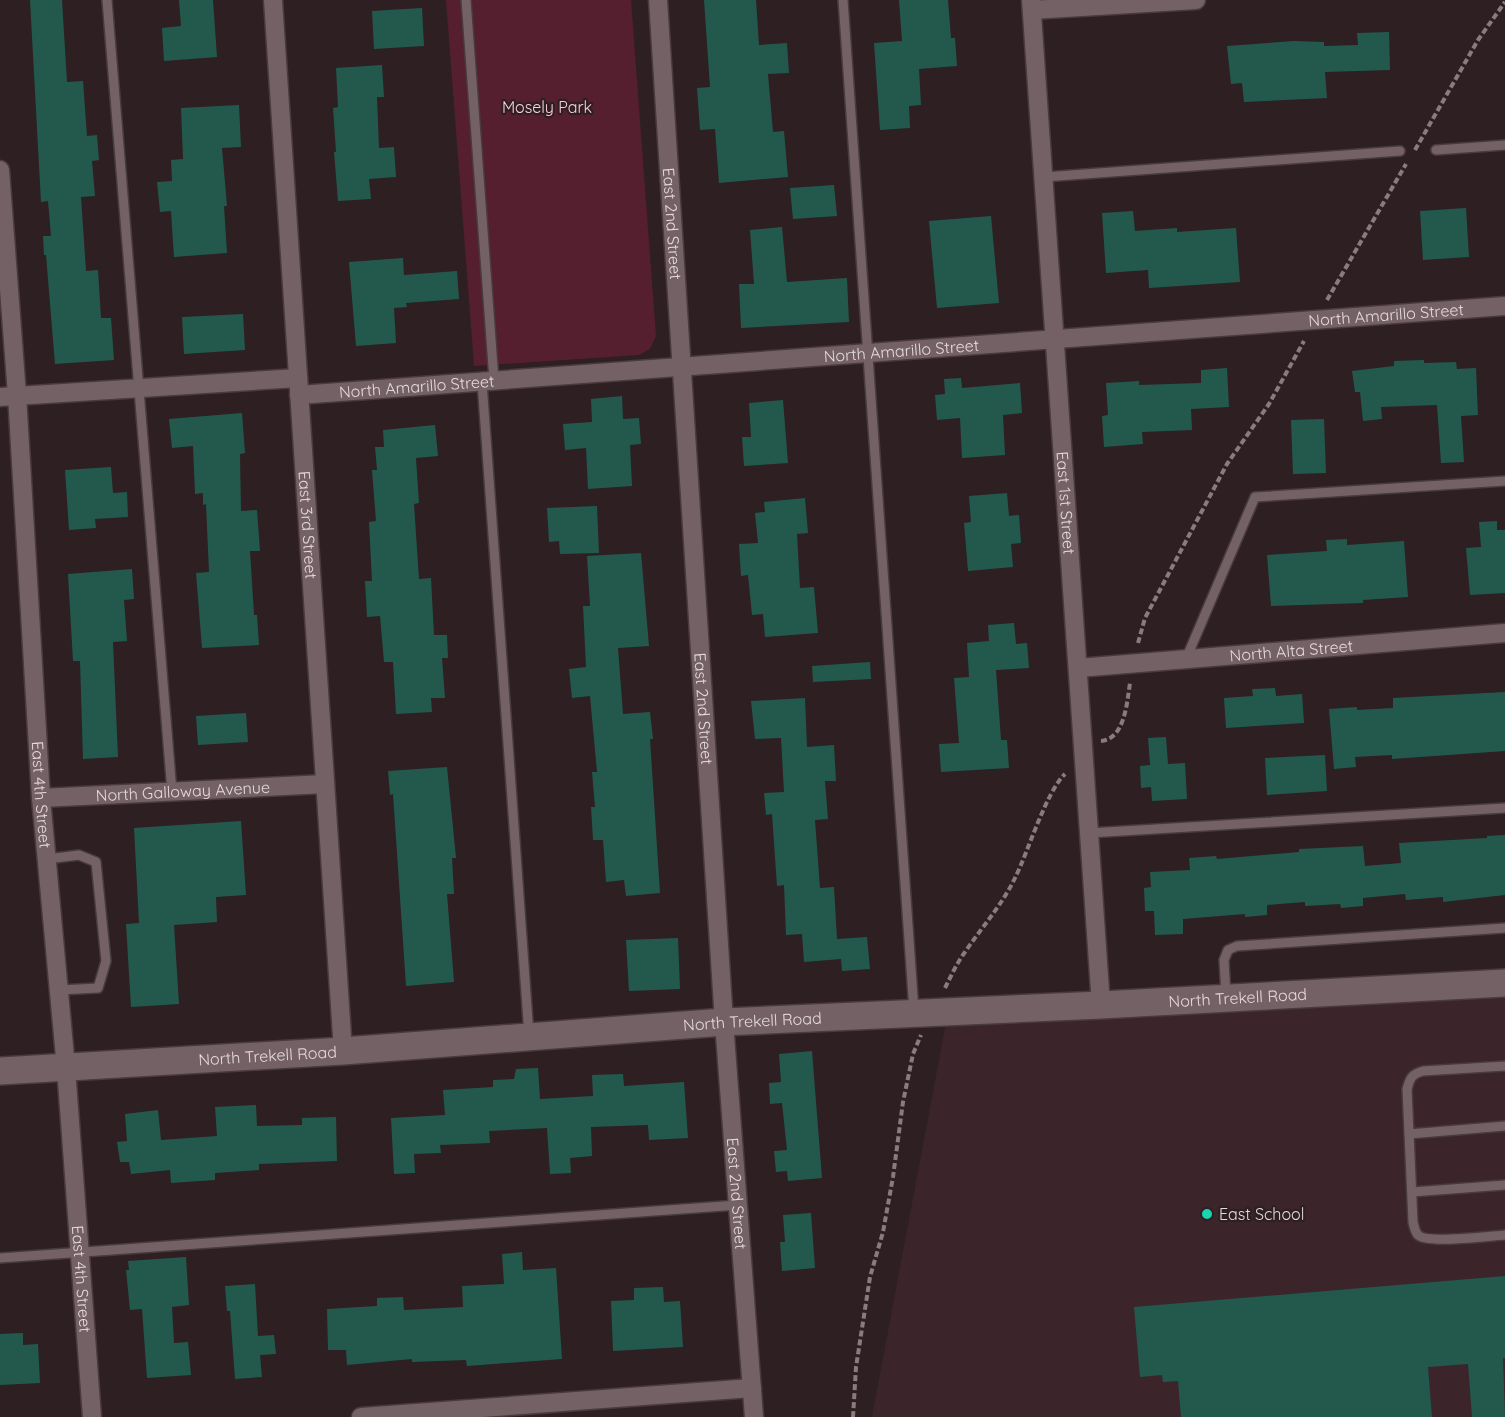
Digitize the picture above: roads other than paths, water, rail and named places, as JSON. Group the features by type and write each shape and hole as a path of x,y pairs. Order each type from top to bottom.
{"main road":[{"name":"North Trekell Road","path":"0,1071 343,1051 724,1022 1101,1005 1505,982"}],"street":[{"name":"East 3rd Street","path":"273,0 343,1051"},
{"name":"East 2nd Street","path":"658,0 724,1022 754,1417"},
{"path":"1032,5 1196,0"},
{"name":"East 1st Street","path":"1032,5 1101,1005"},
{"name":"East 4th Street","path":"0,170 8,396 66,1068 92,1417"},
{"name":"North Amarillo Street","path":"8,396 139,388 298,387 488,381 1505,306"},
{"name":"North Alta Street","path":"1078,668 1505,633"},
{"name":"North Galloway Avenue","path":"41,798 325,784"},
{"path":"361,1417 752,1388"}],"lane":[{"path":"107,0 172,792"},
{"path":"466,0 529,1037"},
{"path":"843,0 866,353 922,1013"},
{"path":"1436,150 1505,145"},
{"path":"1044,177 1400,151"},
{"path":"1186,659 1255,497 1505,481"},
{"path":"1089,833 1505,808"},
{"path":"47,859 79,855 96,862 106,961 98,988 59,990"},
{"path":"1226,998 1224,960 1228,951 1237,946 1505,928"},
{"path":"1505,1066 1423,1071 1415,1073 1410,1078 1407,1089 1413,1222 1416,1234 1421,1238 1437,1240 1505,1235"},
{"path":"1409,1134 1505,1126"},
{"path":"1412,1192 1505,1185"},
{"path":"0,1258 738,1205"}],"place":[{"name":"East School","path":"1207,1214"}],"park label":[{"name":"Mosely Park","path":"547,107"}]}
